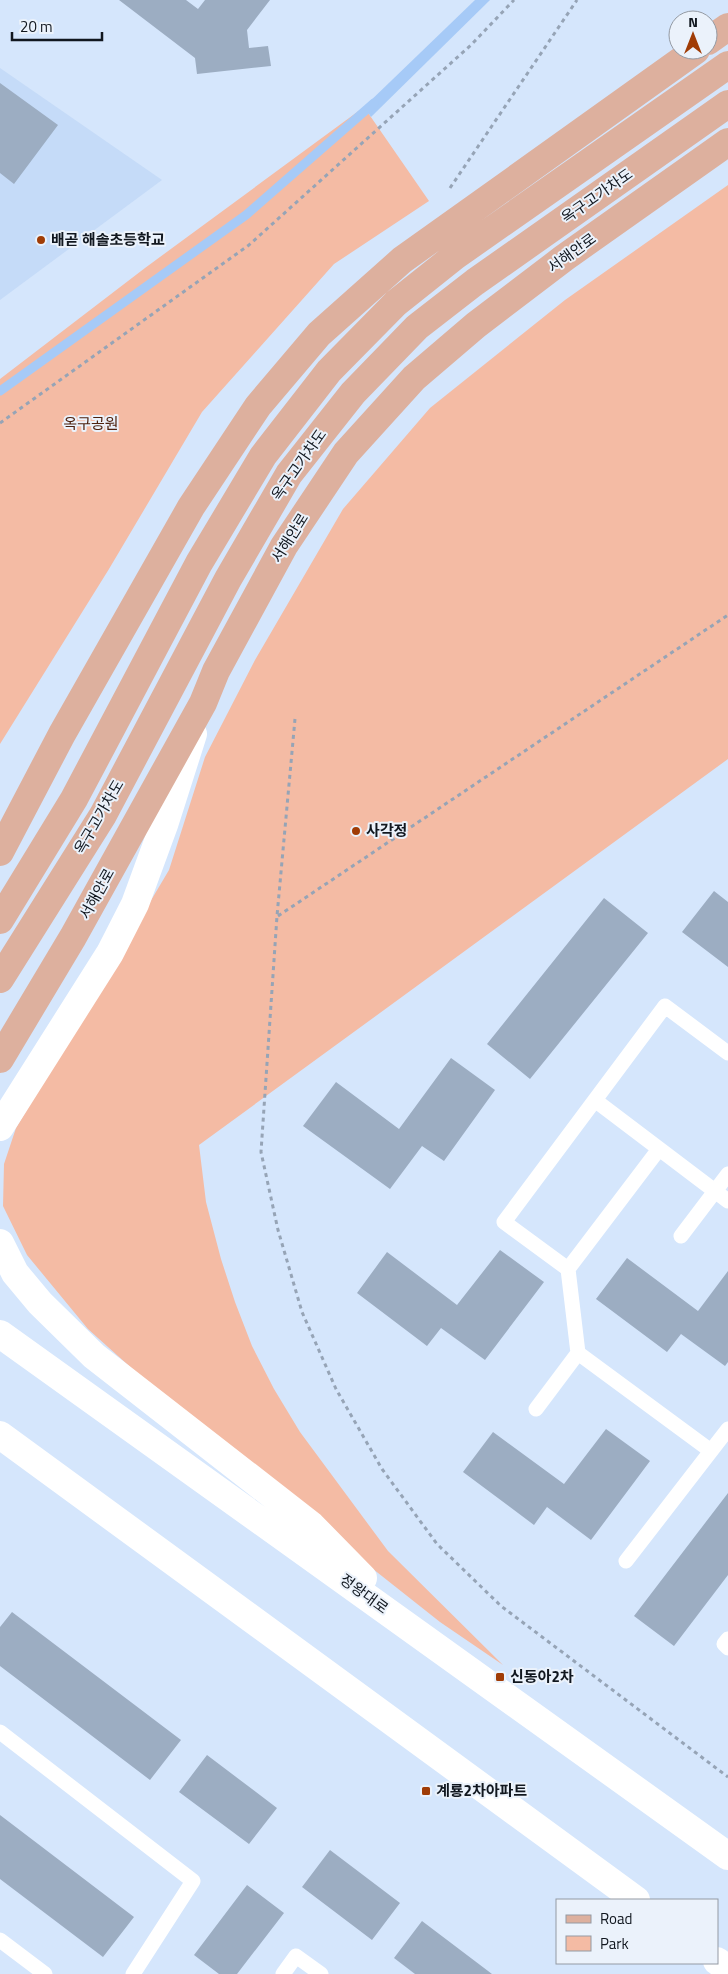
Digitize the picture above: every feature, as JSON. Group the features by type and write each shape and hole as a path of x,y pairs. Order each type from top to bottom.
{"main road":[{"path":"0,852 62,734 192,508 258,406 319,334 402,260 682,60"},
{"name":"옥구고가차도","path":"0,920 74,799 199,563 262,456 329,371 396,303 456,256 728,65"},
{"name":"옥구고가차도","path":"0,979 102,815 228,579 289,474 353,393 417,327 474,282 728,104"},
{"name":"서해안로","path":"0,1059 73,937 203,703 216,671 284,546 346,453 414,378 476,325 564,258 728,142"}],"street":[{"path":"0,1127 110,953 136,904 164,825 203,703"},
{"path":"0,1242 15,1273 40,1303 94,1356 311,1525 415,1630"},
{"name":"정왕대로","path":"0,1334 728,1856"},
{"path":"0,1434 635,1899"}],"lane":[{"path":"568,1269 504,1222 666,1006 728,1053"},
{"path":"596,1101 728,1201"},
{"path":"536,1409 578,1353 568,1269 659,1149"},
{"path":"681,1236 728,1174"},
{"path":"578,1353 711,1451"},
{"path":"626,1561 728,1429"},
{"path":"728,1639 724,1644 728,1648"},
{"path":"0,1732 194,1881 134,1974"},
{"path":"0,1940 45,1974"},
{"path":"283,1974 296,1956 321,1974"}],"path":[{"path":"0,423 249,245 471,45 514,0"},
{"path":"446,195 577,0"},
{"path":"277,916 728,615"},
{"path":"296,719 277,916 260,1152 278,1230 302,1312 336,1389 382,1469 437,1544 501,1606 728,1776"}],"shaded area":[{"path":"475,0 490,0 371,117 364,107"},
{"name":"배곧 해솔초등학교","path":"0,68 162,180 0,300"}],"green space":[{"name":"옥구공원","path":"364,107 429,201 334,264 202,412 109,569 0,744 0,379 145,268"},
{"path":"728,185 728,759 199,1145 206,1202 221,1259 252,1346 274,1389 300,1432 388,1551 503,1665 440,1622 373,1569 158,1392 88,1329 27,1255 3,1206 4,1164 16,1128 169,870 205,757 255,660 343,509 430,408 565,300"}],"building":[{"path":"119,0 186,0 198,9 205,0 270,0 247,30 249,48 268,46 271,66 197,74 195,58"},
{"path":"0,83 58,125 14,184 0,173"},
{"path":"714,891 728,902 728,967 682,932"},
{"path":"604,898 648,933 530,1079 487,1044"},
{"path":"451,1058 495,1090 444,1161 422,1146 390,1189 303,1126 336,1082 399,1129"},
{"path":"500,1250 544,1282 485,1360 441,1328 427,1346 357,1293 387,1252 457,1305"},
{"path":"627,1258 698,1311 728,1271 728,1362 725,1366 681,1334 667,1352 596,1299"},
{"path":"606,1429 650,1461 591,1540 547,1507 534,1525 463,1472 493,1432 564,1484"},
{"path":"728,1493 728,1575 674,1646 634,1616"},
{"path":"12,1612 181,1740 150,1780 0,1666 0,1627"},
{"path":"207,1755 277,1808 249,1844 179,1792"},
{"path":"0,1815 134,1917 103,1957 0,1879"},
{"path":"330,1850 400,1903 372,1940 302,1887"},
{"path":"247,1885 284,1913 237,1974 219,1974 194,1955"},
{"path":"422,1921 492,1974 415,1974 394,1958"}],"waterway":[{"path":"0,391 246,215 374,103"}],"place":[{"name":"배곧 해솔초등학교","path":"41,240"},
{"name":"사각정","path":"356,831"},
{"name":"신동아2차","path":"500,1677"},
{"name":"계룡2차아파트","path":"426,1791"}]}
